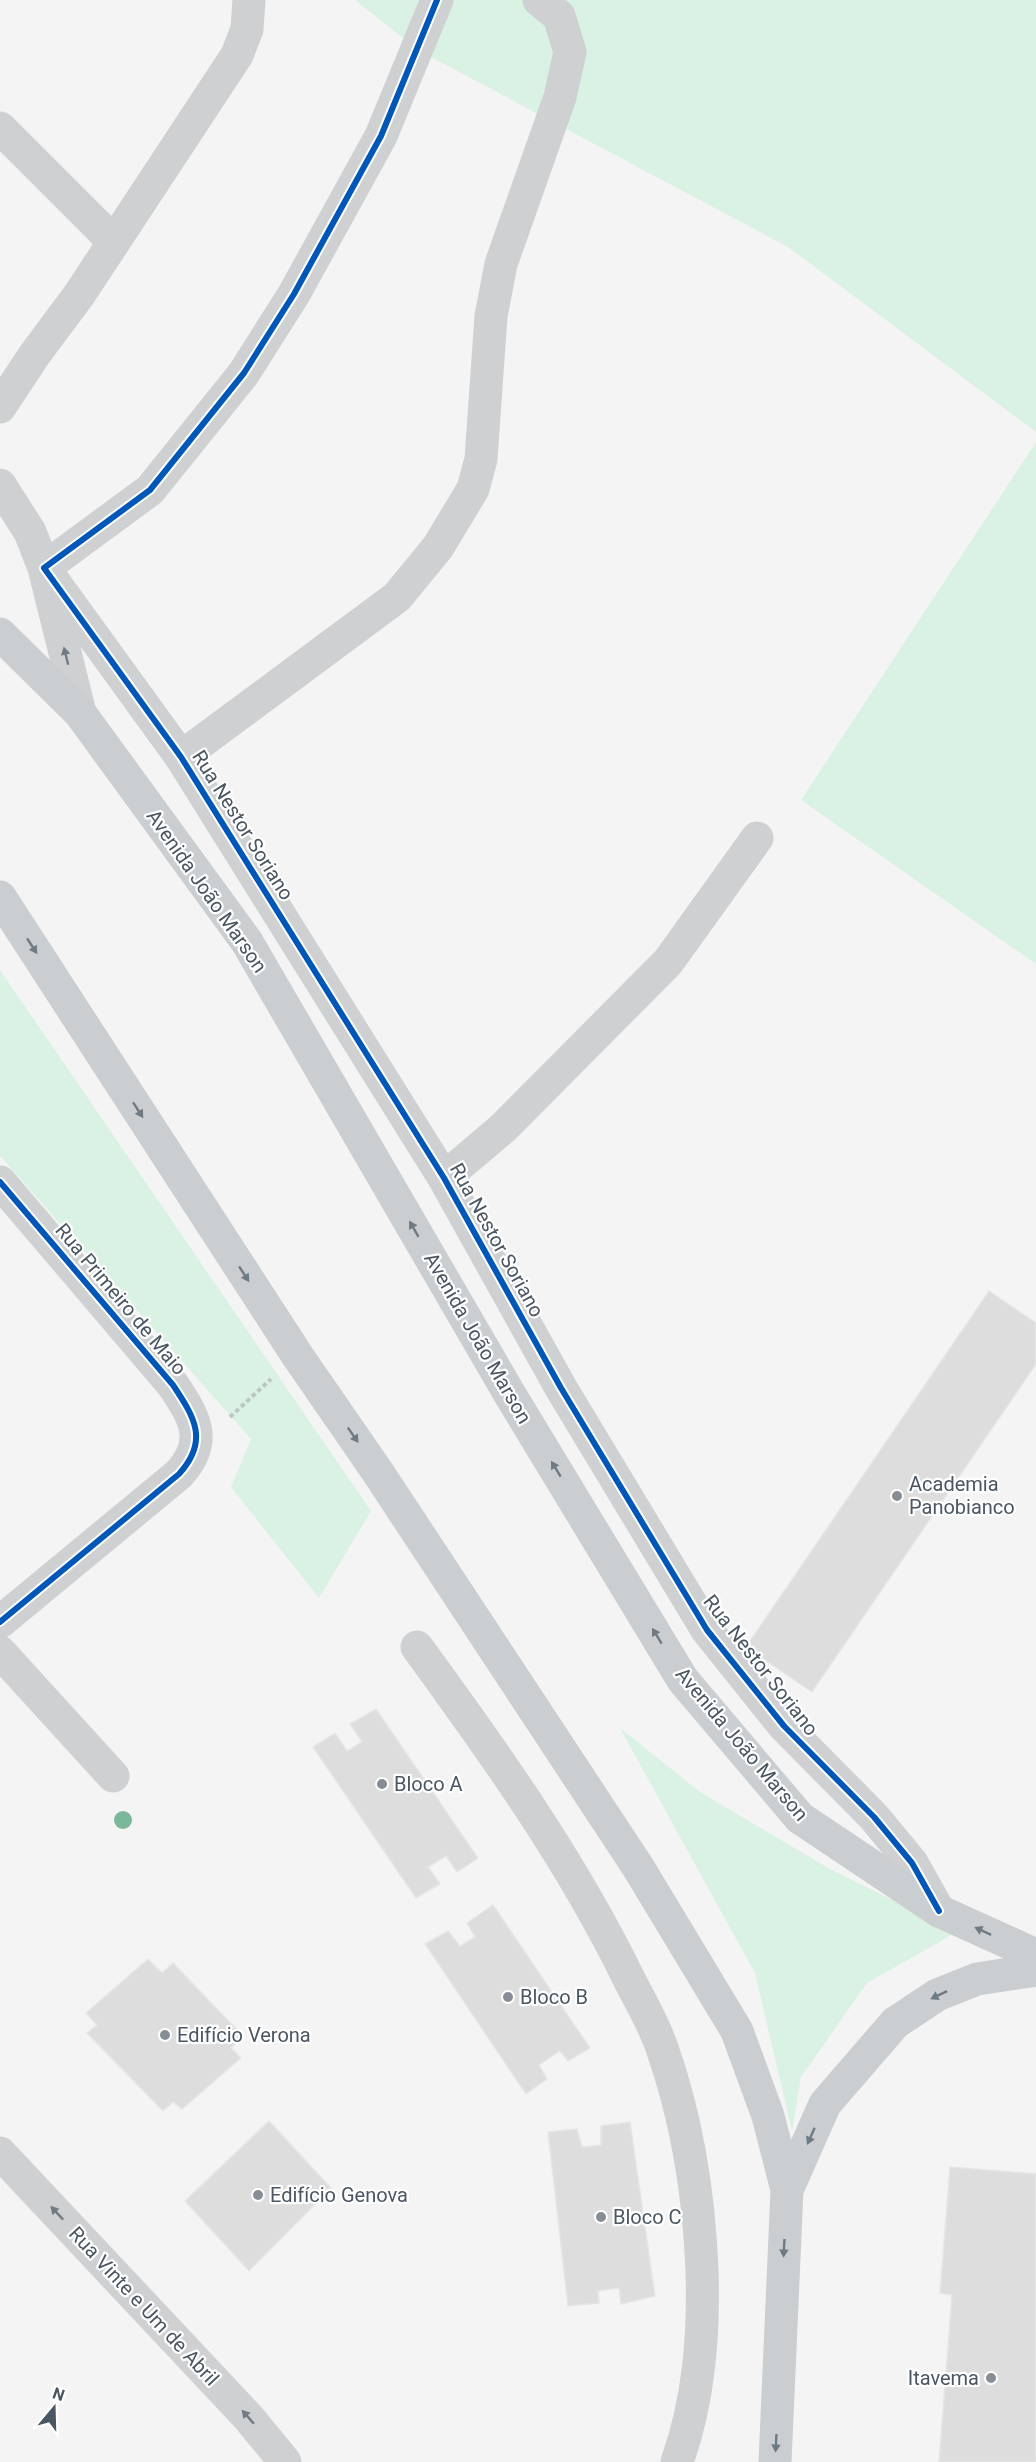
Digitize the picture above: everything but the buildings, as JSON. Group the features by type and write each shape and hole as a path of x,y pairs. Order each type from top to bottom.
{"main road":[{"name":"Avenida João Marson","path":"0,634 80,713 247,942 509,1393 683,1680 800,1818 939,1911 1036,1955"},
{"path":"0,897 297,1355 379,1474 638,1867 737,2031 768,2116 787,2190 775,2462"},
{"path":"787,2190 825,2104 895,2023 937,1995 977,1979 1036,1970"}],"street":[{"path":"0,407 35,354 79,295 237,55 247,29 249,0"},
{"path":"44,568 150,490 244,373 300,285 381,136 437,0"},
{"path":"180,757 397,597 438,547 473,489 481,459 490,316 501,264 560,97 570,52 559,16 539,0"},
{"path":"0,128 113,241"},
{"path":"0,485 30,532 44,568 80,713"},
{"name":"Rua Nestor Soriano","path":"44,568 180,757 444,1178 561,1388 707,1630 784,1726 874,1817 912,1863 939,1911"},
{"path":"444,1178 503,1128 668,962 757,838"},
{"name":"Rua Primeiro de Maio","path":"0,1182 172,1385 185,1403 193,1423 197,1448"},
{"path":"0,1622 179,1474 197,1448"},
{"path":"417,1647 499,1759 582,1888 662,2047 688,2141 700,2222 701,2246 703,2305 700,2365 690,2425 677,2462"},
{"path":"0,1652 113,1776"},
{"name":"Rua Vinte e Um de Abril","path":"0,2153 248,2417 285,2462"}],"path":[{"path":"197,1448 297,1355"}],"green space":[{"path":"355,0 1036,0 1036,432 788,247 418,50"},
{"path":"1036,442 1036,964 801,800"},
{"path":"0,970 371,1511 319,1598 231,1487 251,1439 0,1156"},
{"path":"620,1728 700,1792 830,1869 957,1932 867,1983 801,2077 792,2131 755,1973"}],"cycle path":[{"path":"437,0 381,136 294,294 244,373 150,490 44,568 181,757 444,1178 561,1388 707,1630 784,1726 874,1817 912,1863 939,1911"},
{"path":"0,1182 173,1385 192,1419 196,1440 194,1451 179,1474 0,1622"}],"place":[{"name":"Academia Panobianco","path":"897,1496"},
{"name":"Bloco A","path":"382,1784"},
{"name":"Bloco B","path":"508,1997"},
{"name":"Edifício Verona","path":"165,2035"},
{"name":"Edifício Genova","path":"258,2195"},
{"name":"Bloco C","path":"601,2217"},
{"name":"Itavema","path":"991,2378"}]}
